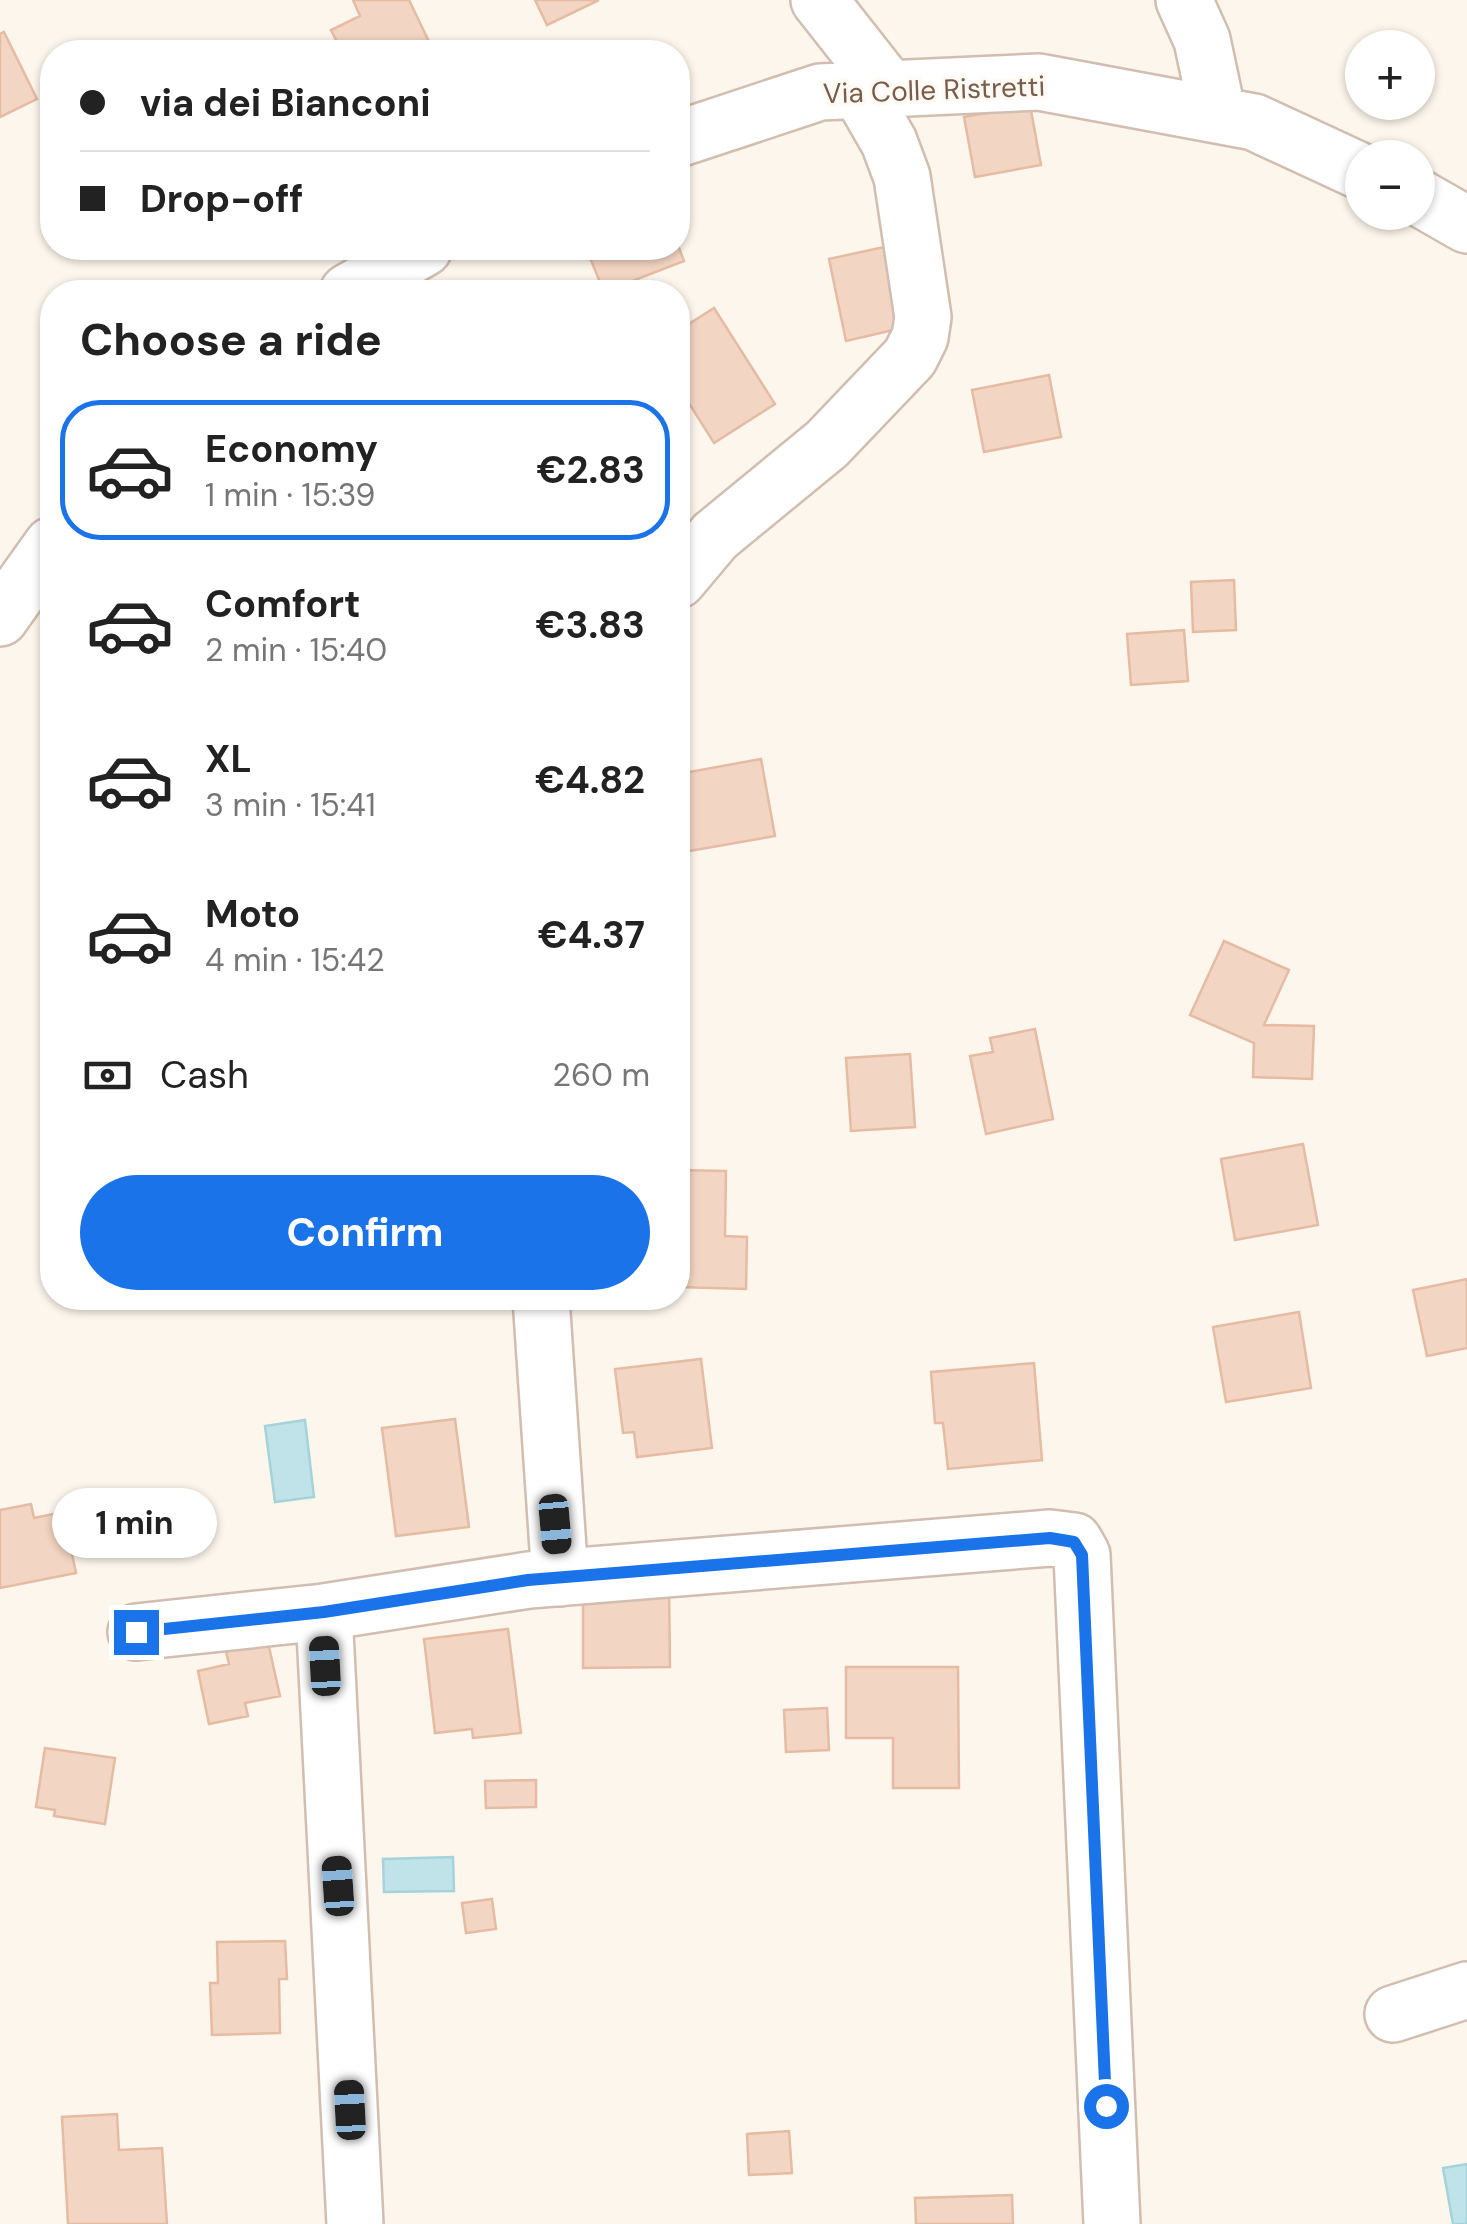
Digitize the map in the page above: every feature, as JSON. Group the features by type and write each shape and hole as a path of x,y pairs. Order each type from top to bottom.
{"street":[{"path":"690,566 715,536 827,444 910,357 920,337 924,316 902,177 874,89 819,0"},
{"path":"1184,0 1202,40 1218,115"},
{"name":"Via Colle Ristretti","path":"690,135 820,92 1039,82 1254,122 1345,164"},
{"path":"1435,207 1467,226"},
{"path":"369,280 403,260"},
{"path":"0,618 40,562"},
{"path":"542,1310 560,1578"},
{"path":"136,1632 324,1612 560,1578 1050,1538 1078,1544 1112,2224"},
{"path":"324,1612 355,2224"},
{"path":"1394,2014 1467,1990"}],"water":[{"path":"305,1420 314,1497 275,1502 265,1426"},
{"path":"453,1857 454,1891 384,1892 383,1859"},
{"path":"1467,2164 1467,2224 1453,2224 1443,2168"}],"building":[{"path":"353,0 409,0 428,40 336,40 331,30 360,16"},
{"path":"535,0 599,0 547,25"},
{"path":"4,32 37,99 0,117 0,34"},
{"path":"1030,105 1041,165 975,177 964,117"},
{"path":"884,247 902,328 846,341 829,259"},
{"path":"591,260 684,261 635,280 599,280"},
{"path":"714,308 775,404 714,443 690,405 690,323"},
{"path":"1049,375 1061,437 984,452 972,390"},
{"path":"1234,580 1236,630 1193,632 1191,582"},
{"path":"1184,630 1188,681 1131,685 1127,634"},
{"path":"761,759 775,836 690,851 690,772"},
{"path":"1224,941 1289,970 1264,1025 1314,1026 1312,1079 1253,1077 1254,1043 1190,1015"},
{"path":"1035,1029 1053,1119 986,1134 970,1056 993,1052 990,1038"},
{"path":"910,1054 915,1127 851,1131 846,1058"},
{"path":"1303,1144 1318,1225 1235,1240 1221,1159"},
{"path":"690,1170 726,1171 725,1236 747,1237 746,1289 690,1287"},
{"path":"1467,1279 1467,1348 1427,1356 1413,1290"},
{"path":"1299,1312 1311,1388 1226,1402 1213,1327"},
{"path":"701,1359 712,1448 637,1457 634,1432 623,1433 615,1369"},
{"path":"1034,1363 1042,1460 948,1469 943,1423 935,1423 931,1372"},
{"path":"455,1419 469,1527 396,1536 382,1428"},
{"path":"31,1504 34,1518 63,1512 76,1573 0,1588 0,1510"},
{"path":"669,1587 670,1667 583,1668 583,1588"},
{"path":"508,1629 521,1733 473,1738 472,1729 435,1733 424,1639"},
{"path":"267,1638 280,1696 245,1703 248,1716 209,1724 198,1671 229,1664 225,1647"},
{"path":"846,1667 958,1667 959,1788 893,1788 893,1738 846,1738"},
{"path":"827,1708 829,1750 786,1752 784,1710"},
{"path":"45,1748 115,1758 105,1824 54,1816 55,1810 36,1807"},
{"path":"536,1780 536,1807 486,1808 485,1781"},
{"path":"492,1899 496,1929 466,1933 462,1903"},
{"path":"285,1941 287,1979 279,1979 280,2033 212,2035 210,1983 218,1983 217,1942"},
{"path":"117,2114 119,2150 162,2148 167,2224 68,2224 62,2117"},
{"path":"789,2131 792,2173 749,2175 747,2134"},
{"path":"1012,2195 1013,2224 916,2224 915,2198"}],"route":[{"path":"136,1632 324,1612 528,1580 1050,1538 1074,1542 1082,1555 1106,2106"}]}
